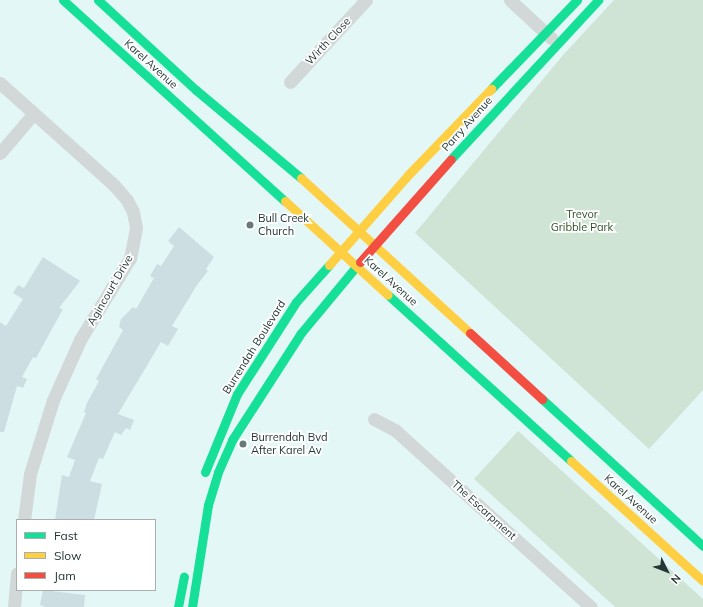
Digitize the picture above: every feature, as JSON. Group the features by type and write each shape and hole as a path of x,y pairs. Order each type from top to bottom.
{"main road":[{"name":"Karel Avenue","path":"63,0 703,581"},
{"name":"Karel Avenue","path":"98,0 196,90 269,149 703,546"},
{"name":"Parry Avenue","path":"340,251 408,175 544,32 577,0"},
{"name":"Parry Avenue","path":"356,266 527,74 598,0"},
{"name":"Burrendah Boulevard","path":"201,485 237,394 296,302 340,251"},
{"path":"192,607 208,506 218,472 232,440 301,333 356,266"},
{"path":"178,607 185,567"}],"street":[{"name":"Wirth Close","path":"290,82 366,0"},
{"path":"510,0 558,43"},
{"name":"Agincourt Drive","path":"0,83 113,184 127,200 133,212 136,228 130,258 80,340 53,400 30,474 24,519"},
{"path":"0,153 34,113"},
{"name":"The Escarpment","path":"374,419 395,430 591,607"},
{"path":"14,607 16,584"}],"green space":[{"name":"Trevor Gribble Park","path":"614,0 703,0 703,390 649,449 415,233 564,54"},
{"path":"518,431 703,599 703,607 615,607 474,479"}],"building":[{"path":"179,227 214,257 206,269 208,271 197,285 172,326 178,329 168,346 161,342 118,414 134,420 130,430 126,428 121,435 115,432 103,459 99,458 90,481 102,484 94,519 55,519 62,475 69,477 75,460 67,457 86,413 84,412 87,403 99,381 96,379 123,330 119,327 121,319 133,307 136,309 154,278 150,276 157,264 161,266 174,246 168,241"},
{"path":"43,257 80,281 59,308 63,309 36,358 33,357 22,377 27,379 23,388 17,386 4,432 0,432 0,322 6,326 23,299 13,293 18,285 24,288"},
{"path":"43,591 85,595 84,607 45,607 40,605"}],"traffic: fast":[{"path":"63,0 285,201"},
{"path":"98,0 196,90 301,178"},
{"path":"491,89 577,0"},
{"path":"451,159 598,0"},
{"path":"192,607 208,505 218,472 232,440 301,333 360,262"},
{"path":"205,472 237,394 296,302 329,265"},
{"path":"388,295 571,461"},
{"path":"542,399 703,546"},
{"path":"178,607 184,577"}],"traffic: slow":[{"path":"329,265 408,175 491,89"},
{"path":"301,178 470,333"},
{"path":"285,201 388,295"},
{"path":"571,461 703,581"}],"traffic: jam":[{"path":"360,262 451,159"},
{"path":"470,333 542,399"}],"place":[{"name":"Bull Creek Church","path":"250,225"},
{"name":"Burrendah Bvd After Karel Av","path":"243,444"}]}
